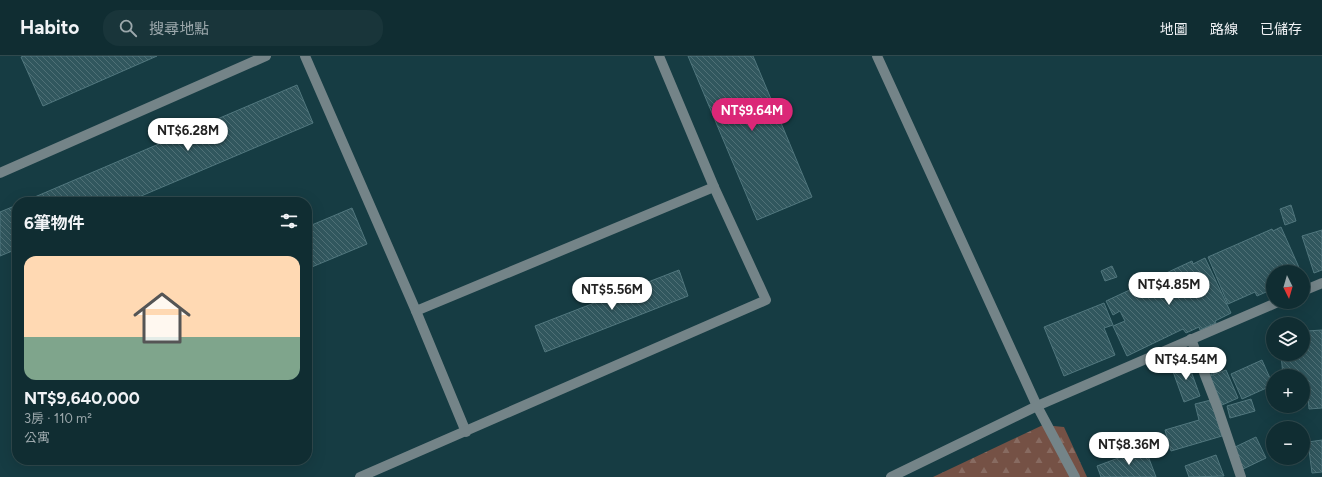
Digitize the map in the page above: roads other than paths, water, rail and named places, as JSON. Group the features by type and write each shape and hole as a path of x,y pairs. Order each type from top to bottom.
{"street":[{"path":"0,173 266,56"},
{"path":"305,56 416,311 466,432"},
{"path":"360,477 766,300 714,187 659,56"},
{"path":"877,56 1037,406 1075,477"},
{"path":"416,311 714,187"},
{"path":"1310,288 1322,283"},
{"path":"890,477 1037,406 1266,307"},
{"path":"1191,339 1242,477"}]}
